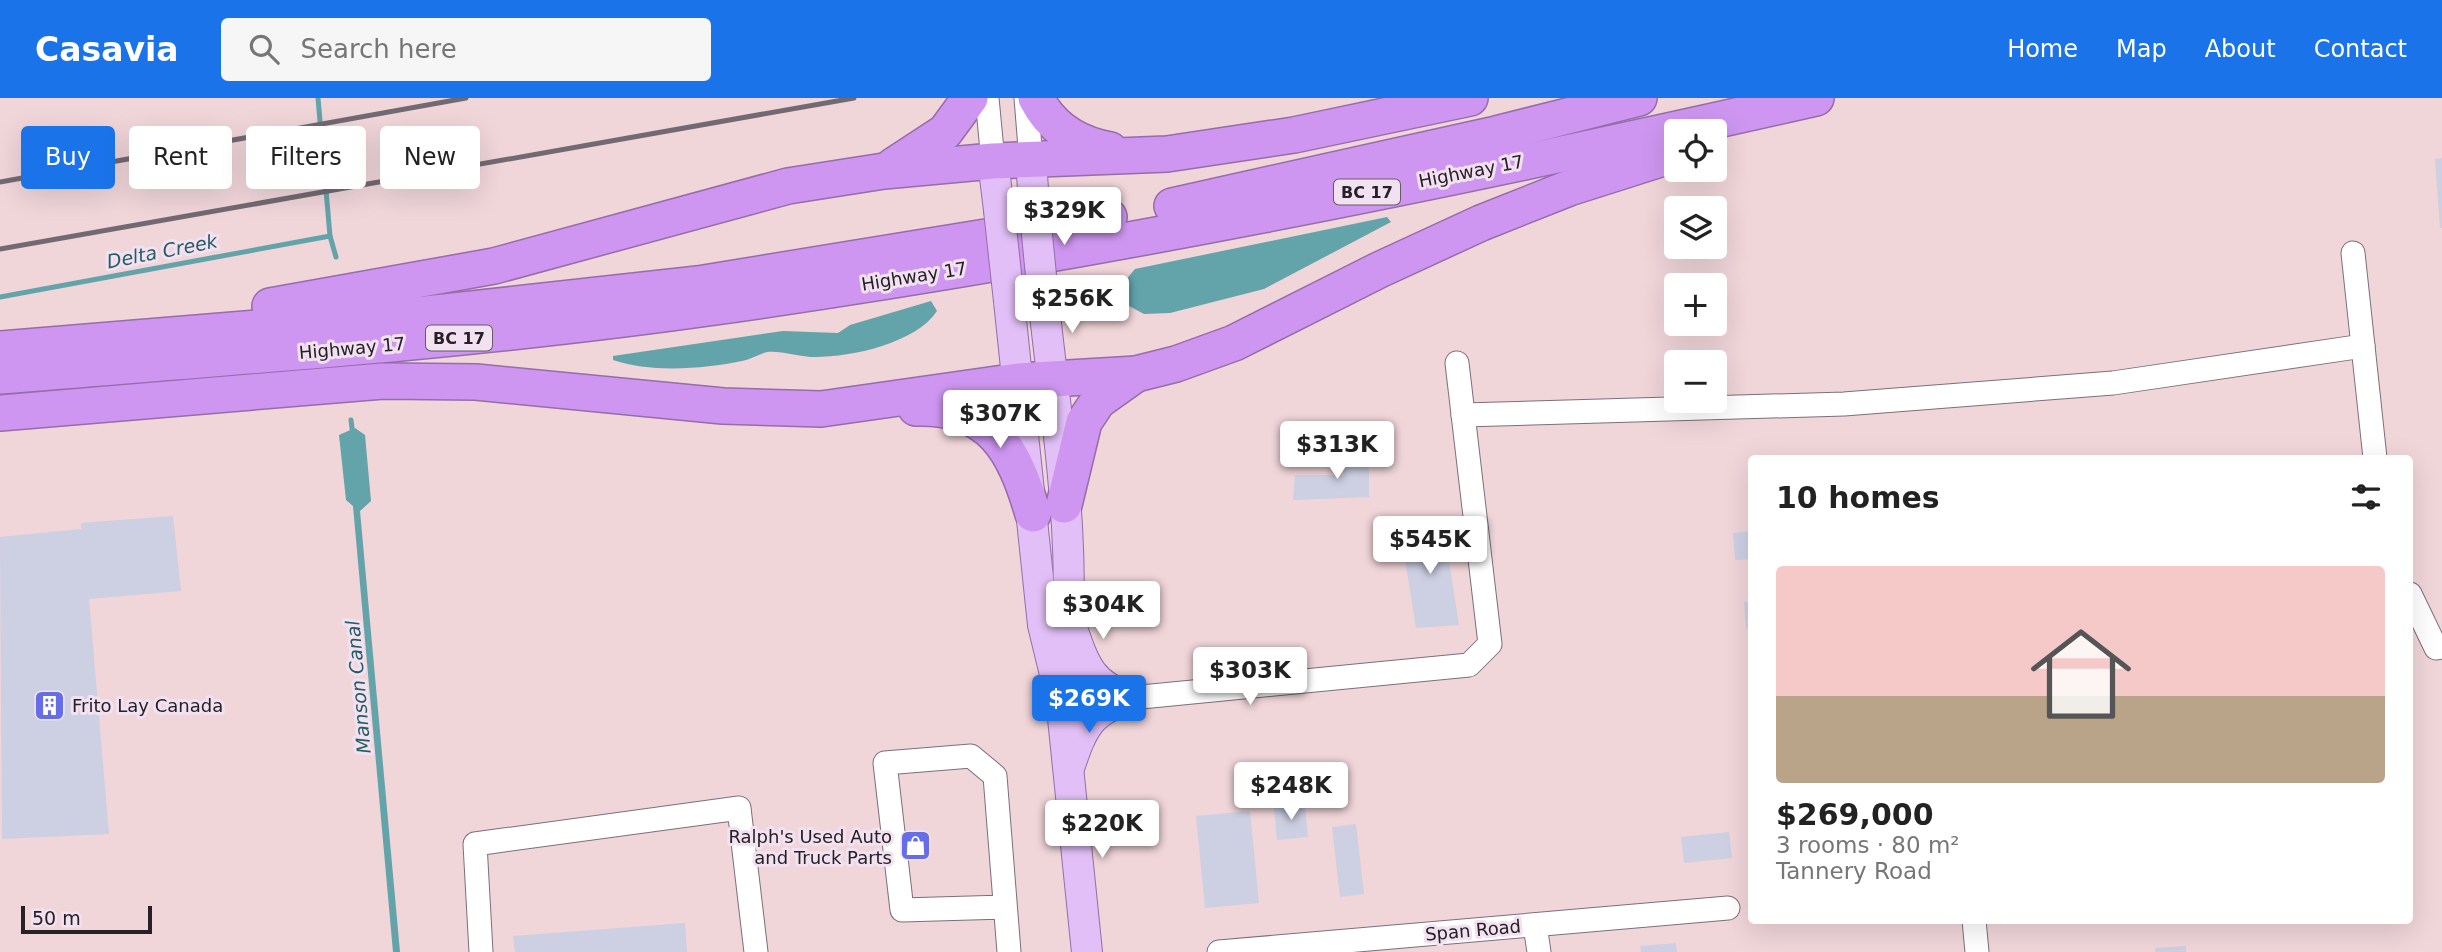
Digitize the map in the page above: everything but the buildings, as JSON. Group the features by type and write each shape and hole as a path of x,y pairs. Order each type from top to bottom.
{"highway":[{"path":"884,171 919,152 945,132 970,98"},
{"path":"1036,98 1048,116 1072,139 1098,148 1167,155"},
{"path":"0,347 281,305 494,266 788,186 992,153 1030,151 1167,155 1294,135 1470,98"},
{"name":"Highway 17","path":"0,347 440,312 698,284 1178,205 1639,98"},
{"name":"Highway 17","path":"0,376 429,342 759,300 916,276 1169,231 1560,153 1816,98"},
{"path":"1727,136 1829,98"},
{"path":"0,413 383,381 523,385 760,408 821,409 1035,380 1136,374 1177,364 1234,343 1378,270 1481,223 1569,188 1664,159"},
{"path":"1048,510 1084,422 1098,401 1136,374"},
{"path":"862,405 938,407 956,411 981,423 993,432 1013,457 1021,473 1048,510"}],"main road":[{"path":"1030,151 1043,296 1035,380 1048,510 1071,625 1083,662 1095,679 1111,691 1131,698"},
{"path":"992,153 1009,301 1035,380"},
{"path":"1048,510 1043,625 1061,699 1087,952"},
{"path":"1061,699 1071,625"},
{"path":"1067,775 1081,734 1098,711 1131,698"}],"street":[{"path":"987,98 992,153"},
{"path":"1026,98 1030,151"},
{"path":"2353,253 2375,455"},
{"path":"1463,415 1844,404 2113,383 2363,346"},
{"path":"1131,698 1364,673 1469,665 1490,644 1457,363"},
{"path":"2413,600 2436,648 2442,647"},
{"path":"1005,908 902,910 885,763 971,755 995,776 1009,952"},
{"path":"481,952 475,844 739,808 756,952"},
{"name":"Span Road","path":"1219,952 1728,908"},
{"path":"1974,924 1977,952"},
{"path":"1535,925 1539,952"}],"shaded area":[{"path":"0,98 2442,98 2442,952 0,952"}],"water":[{"path":"1387,217 1391,222 1264,289 1170,313 1144,314 1129,306 1124,282 1135,269"},
{"path":"931,301 937,311 914,332 899,340 864,351 815,357 767,352 727,364 694,368 643,367 613,360 613,356 783,331 838,333 850,325"},
{"path":"355,428 365,435 371,501 360,511 400,952 393,952 353,506 346,500 339,435"}],"waterway":[{"name":"Manson Canal","path":"318,98 330,236 336,257"},
{"name":"Delta Creek","path":"0,297 330,236"},
{"name":"Manson Canal","path":"351,420 353,436"}],"railway":[{"path":"0,182 466,98"},
{"path":"0,249 854,98"}],"place":[{"name":"Frito Lay Canada","path":"49,705"},
{"name":"Ralph's Used Auto and Truck Parts","path":"915,846"}]}
